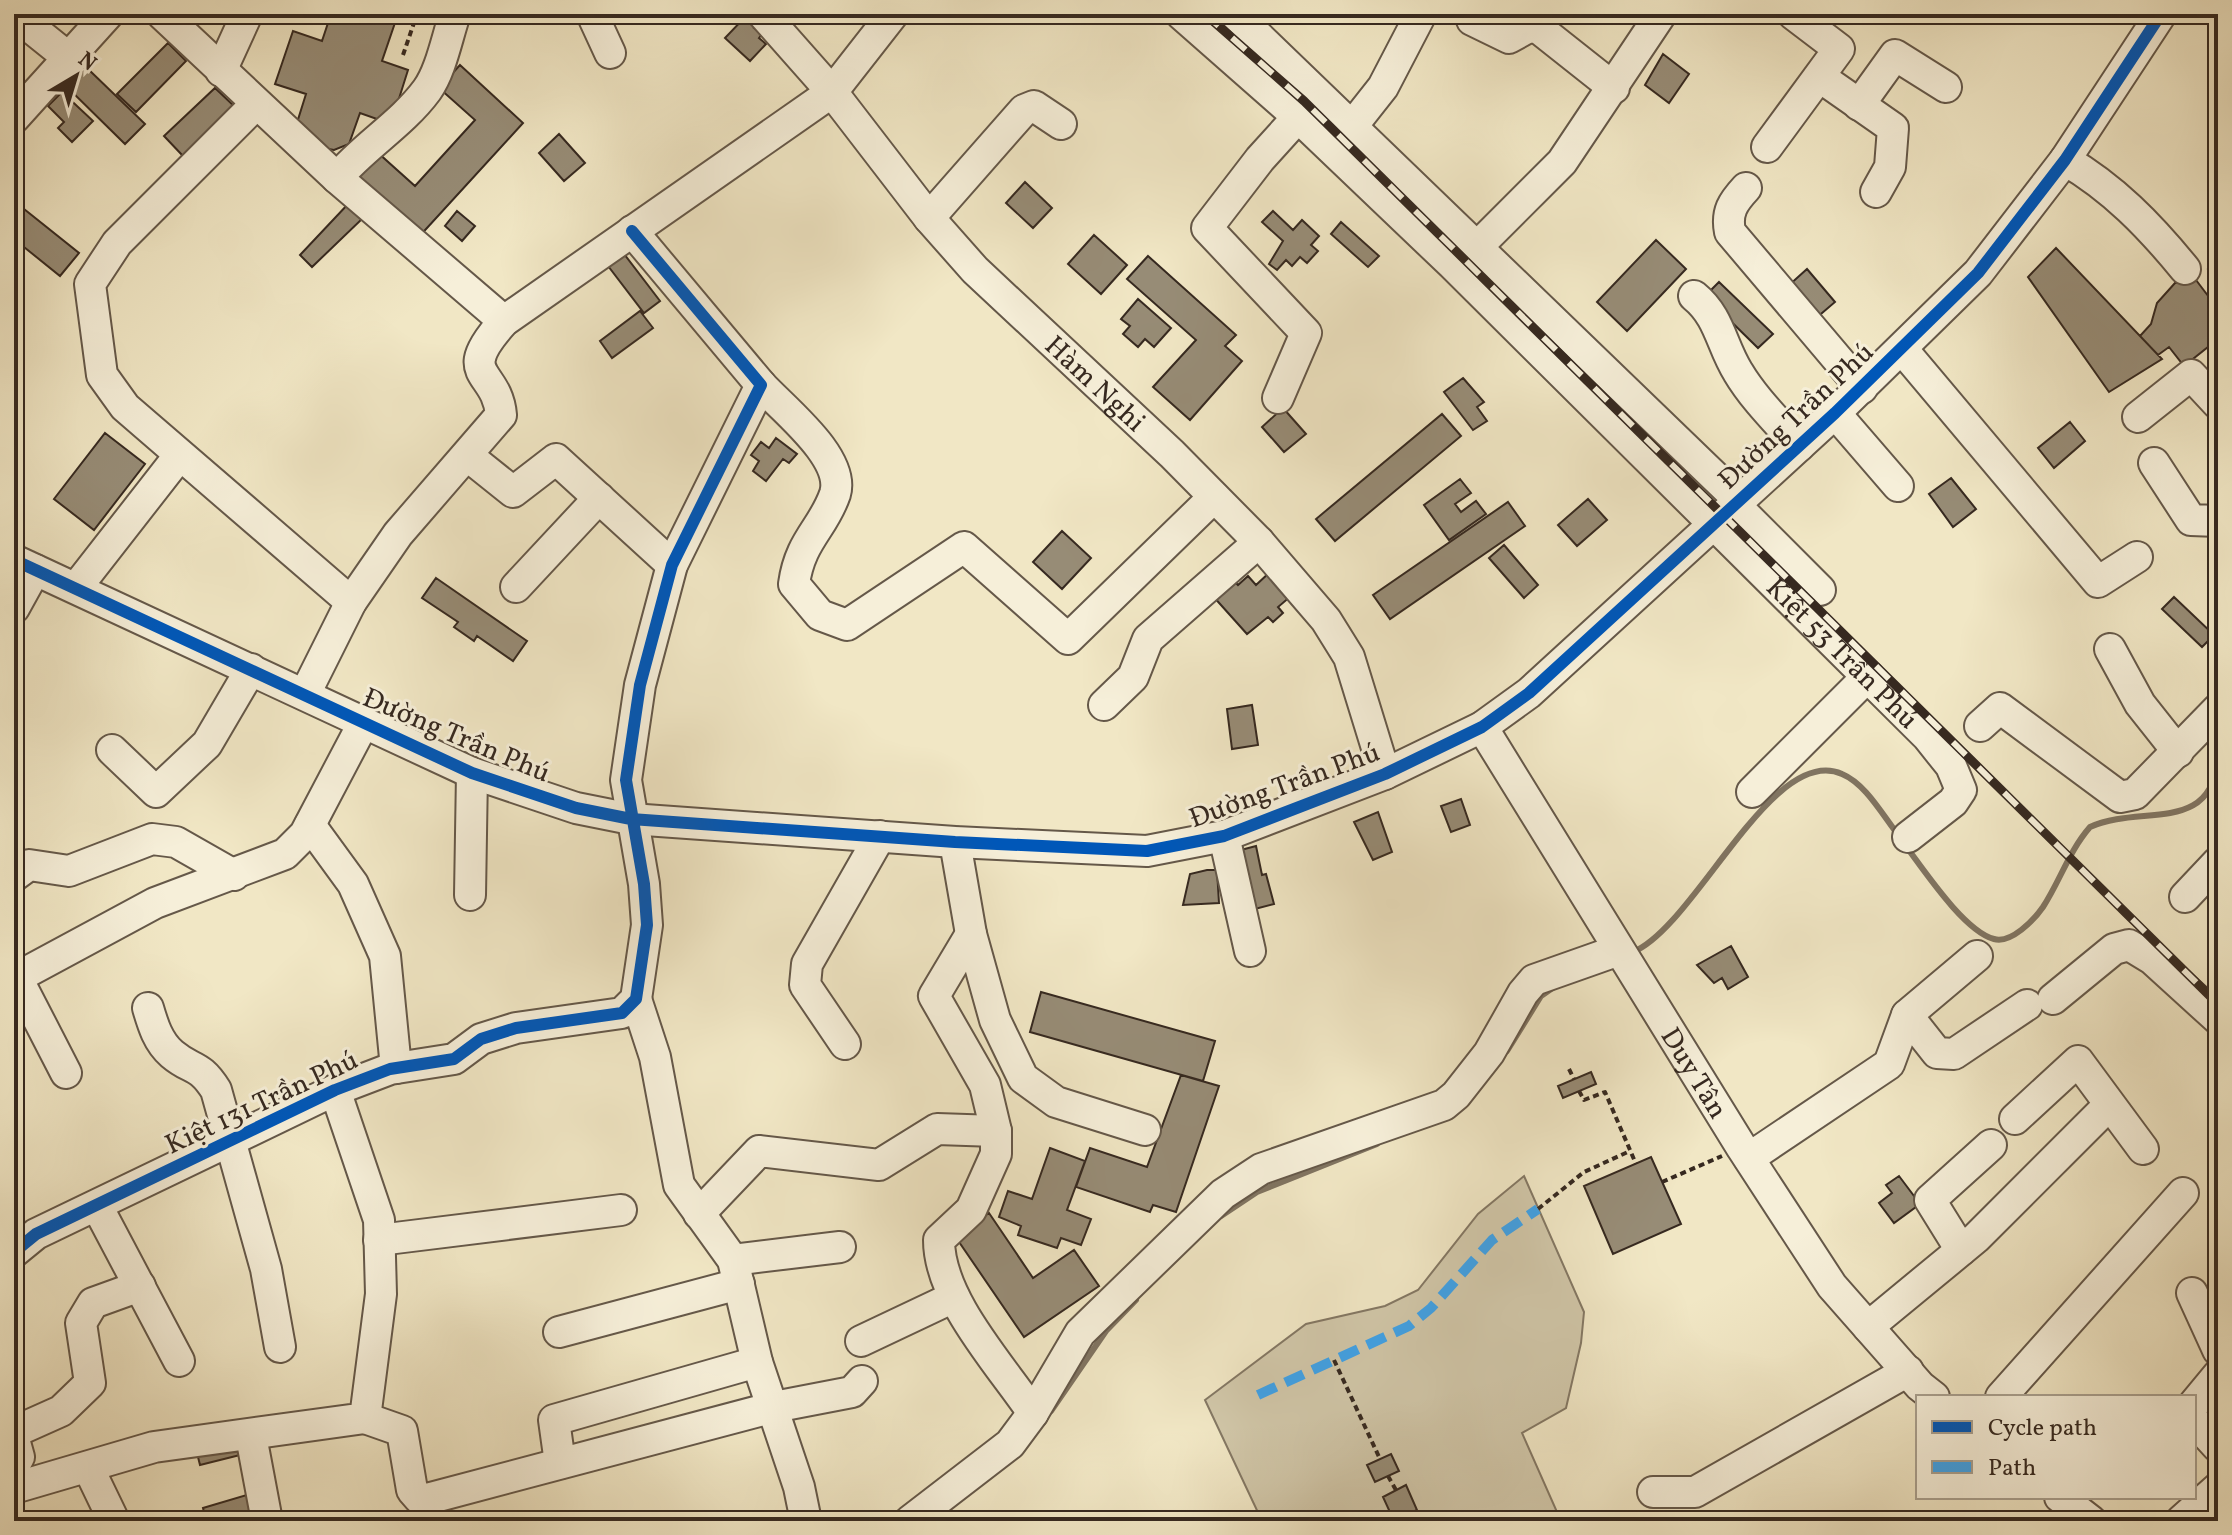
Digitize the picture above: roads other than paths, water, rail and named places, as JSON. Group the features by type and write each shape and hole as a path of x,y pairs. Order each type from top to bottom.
{"street":[{"path":"14,14 70,59"},
{"path":"14,118 108,14"},
{"path":"162,14 337,178 504,321"},
{"path":"221,71 247,14"},
{"path":"337,178 357,154 390,128 428,89 455,14"},
{"path":"592,14 610,53"},
{"name":"Hàm Nghi","path":"763,14 832,92 929,218 1032,326 1259,542 1326,620 1349,657 1385,774"},
{"path":"305,694 351,602 398,534 501,415 499,400 483,379 478,363 487,339 504,321 832,92 893,14"},
{"name":"Kiệt 53 Trần Phú","path":"1181,14 1298,117 1452,264 1927,736 1951,766 1961,790 1953,802 1908,837"},
{"path":"1235,14 1353,125 1736,502 1820,590"},
{"path":"1353,125 1383,87 1421,14"},
{"path":"1476,248 1562,162 1661,14"},
{"path":"1767,147 1839,49 1793,14"},
{"name":"Đường Trần Phú","path":"24,565 472,773 576,808 631,819 955,842 1147,851 1224,836 1385,774 1482,727 1529,693 1862,388 1978,273 2065,160 2161,14"},
{"path":"1472,20 1509,38 1527,28 1537,27 1614,88"},
{"path":"1859,105 1895,55 1946,87"},
{"path":"1820,77 1893,128 1890,167 1876,192"},
{"path":"256,104 117,243 90,284 102,375 125,407 351,602"},
{"path":"929,218 1024,110 1034,106 1061,124"},
{"path":"1278,398 1306,333 1207,228 1260,159 1298,117"},
{"path":"2065,160 2088,173 2144,218 2185,269"},
{"path":"1746,188 1732,203 1727,218 1730,232 1862,388"},
{"path":"632,231 761,385 832,459 835,493 798,557 794,584 820,615 847,625 964,547 1068,639 1214,497"},
{"path":"1694,296 1715,318 1726,352 1740,375 1799,446"},
{"path":"1902,349 2098,582 2137,557"},
{"path":"2138,417 2191,375 2218,404"},
{"path":"761,385 672,565 640,685 626,780 644,884 647,925 636,999 655,1057 679,1185 736,1272 757,1362 774,1407 806,1521"},
{"path":"1835,413 1898,486"},
{"path":"76,588 179,456"},
{"path":"468,456 513,492 556,459 672,565"},
{"path":"2154,463 2191,520 2218,521"},
{"path":"516,587 599,498"},
{"path":"1104,705 1133,677 1148,639 1259,542"},
{"path":"14,608 24,565"},
{"path":"2110,649 2140,704 2178,752"},
{"path":"112,750 156,792 207,744 251,669"},
{"path":"1752,792 1868,676"},
{"path":"1980,726 2000,708 2120,797 2135,794 2218,709"},
{"path":"66,1073 15,976 155,903 285,854 310,825 364,722"},
{"name":"Duy Tân","path":"1482,727 1832,1286 1932,1395"},
{"path":"470,895 472,773"},
{"path":"310,825 353,884 385,956 396,1068"},
{"path":"845,1044 805,985 807,964 880,836"},
{"path":"1224,836 1250,951"},
{"path":"14,876 29,865 69,871 152,839 176,842 234,875"},
{"path":"955,842 971,934 995,1020 1023,1078 1056,1102 1145,1130"},
{"path":"2185,897 2218,862"},
{"path":"971,934 934,996 985,1085 996,1131 996,1154 971,1210 939,1240 939,1262 954,1297 1033,1413"},
{"path":"1907,1015 1937,1053 1954,1054 2040,1002 2114,949 2129,945 2152,959 2218,1019"},
{"path":"910,1521 1010,1444 1033,1413 1080,1333 1223,1194 1261,1169 1444,1105 1456,1095 1489,1053 1523,993 1534,980 1623,955"},
{"path":"1746,1153 1889,1064 1907,1015 1977,956"},
{"name":"Kiệt 131 Trần Phú","path":"14,1252 36,1234 335,1090 396,1068 454,1059 481,1039 516,1028 622,1013 636,999"},
{"path":"148,1008 155,1032 172,1055 204,1070 210,1080 231,1141 266,1269 280,1347"},
{"path":"2015,1119 2078,1061 2143,1149"},
{"path":"335,1090 379,1220 381,1294 365,1418"},
{"path":"1868,1327 1961,1250 2109,1105"},
{"path":"699,1214 759,1151 879,1165 937,1129 996,1131"},
{"path":"1961,1250 1930,1200 1991,1145"},
{"path":"2003,1395 2183,1193"},
{"path":"97,1206 179,1361"},
{"path":"379,1240 621,1210"},
{"path":"559,1332 736,1272 840,1247"},
{"path":"14,1432 61,1411 90,1383 81,1323 93,1303 140,1286"},
{"path":"2192,1293 2218,1350"},
{"path":"861,1341 954,1297"},
{"path":"560,1463 554,1420 757,1362"},
{"path":"1653,1492 1695,1492 1908,1371"},
{"path":"2196,1402 2218,1375"},
{"path":"14,1488 154,1447 365,1418 402,1431 412,1490 421,1510 560,1463 774,1407 852,1392 862,1381"},
{"path":"2196,1423 2218,1447"},
{"path":"251,1436 267,1521"},
{"path":"14,1439 19,1457 14,1466"},
{"path":"88,1467 114,1521"},
{"path":"2181,1521 2218,1488"},
{"path":"2063,1499 2091,1521"}],"waterway":[{"path":"1905,845 1945,898 1970,924 1982,934 2001,940 2028,924 2043,907 2076,846 2090,827 2188,808 2202,798 2213,783 2218,759"},
{"path":"1633,952 1657,936 1682,909 1762,810 1789,785 1816,772 1842,774 1859,785 1899,836"},
{"path":"1507,1051 1541,996 1554,987"},
{"path":"1221,1216 1257,1192 1377,1144"},
{"path":"1051,1411 1106,1331 1136,1300"}],"railway":[{"path":"1205,14 1304,101 2218,1004"}]}
